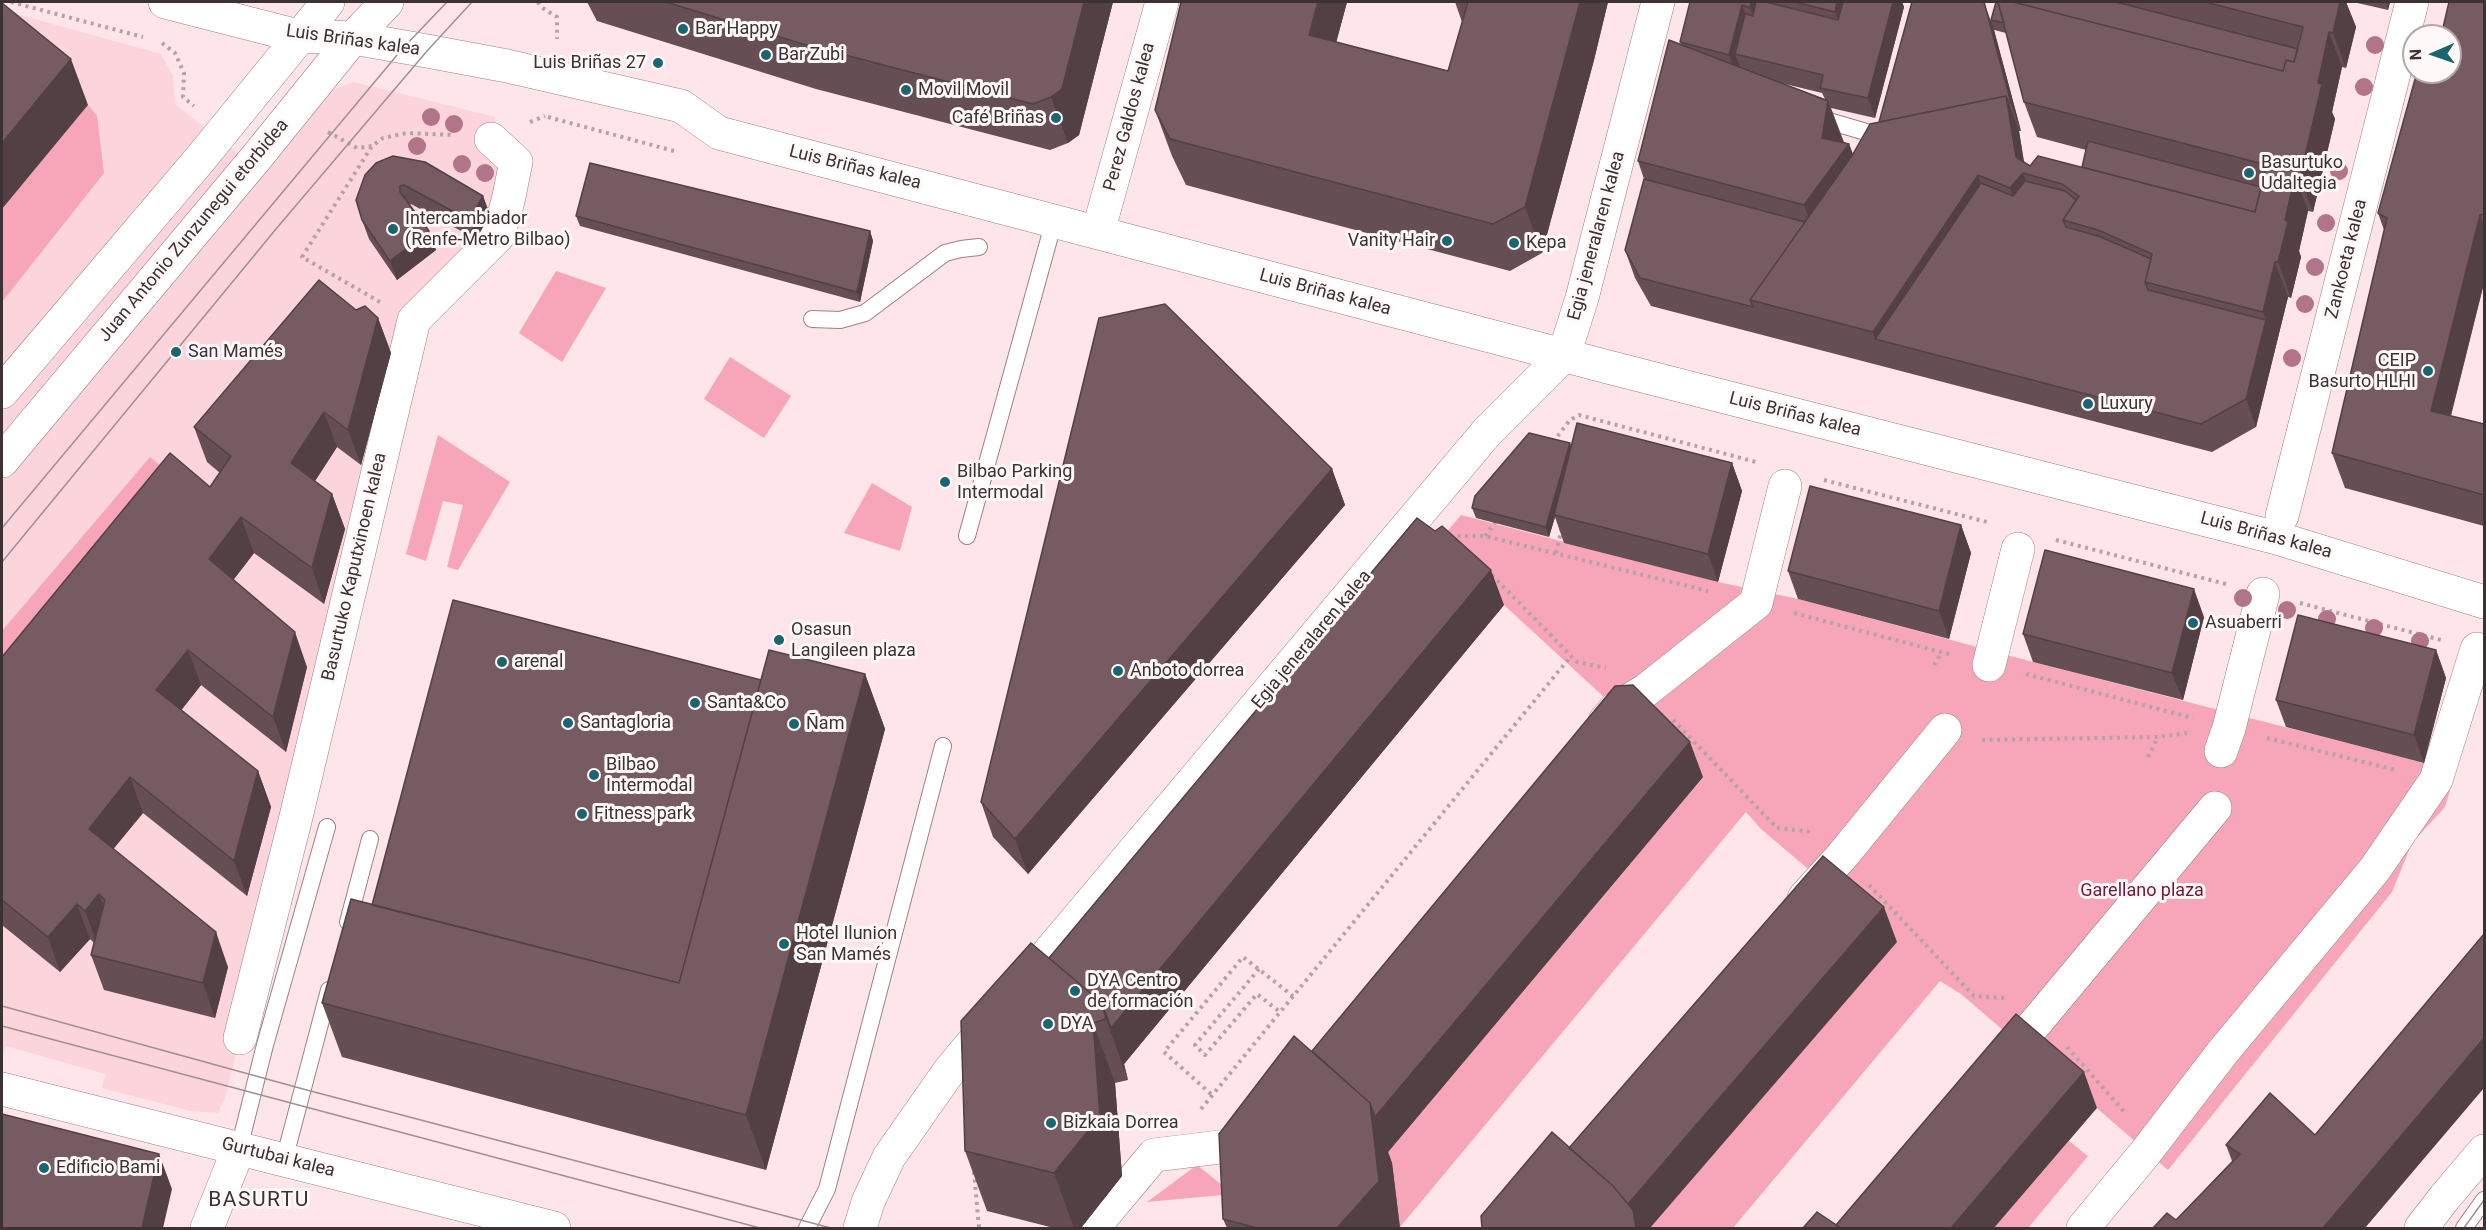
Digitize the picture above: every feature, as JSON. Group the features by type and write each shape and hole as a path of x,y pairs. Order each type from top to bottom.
{"street":[{"name":"Luis Briñas kalea","path":"165,2 298,36 353,38 507,66 681,106 719,133 1564,355 2277,538 2484,602"},
{"path":"2,393 201,158 328,2"},
{"name":"Juan Antonio Zunzunegui etorbidea","path":"2,461 256,158 353,38 387,2"},
{"name":"Perez Galdos kalea","path":"1098,231 1162,2"},
{"name":"Egia jeneralaren kalea","path":"860,1228 868,1202 889,1156 950,1070 1487,432 1564,355 1651,69 1658,2"},
{"name":"Zankoeta kalea","path":"2282,516 2412,2"},
{"path":"414,320 498,236 516,162 491,139"},
{"name":"Basurtuko Kaputxinoen kalea","path":"240,1038 296,817 414,320"},
{"path":"1585,744 1616,708 1654,684 1756,603 1800,482"},
{"path":"1989,665 2021,537"},
{"path":"2225,739 2263,594"},
{"path":"2083,1228 2222,1053 2375,869 2436,780 2477,649"},
{"path":"1782,924 1941,735"},
{"path":"1987,1080 2216,808"},
{"name":"Gurtubai kalea","path":"2,1089 554,1228"},
{"path":"1093,1228 1154,1155 1236,1145 1275,1100"},
{"path":"207,1228 239,1148"},
{"path":"2421,1228 2484,1151"}],"lane":[{"path":"1794,111 1883,137 1890,115"},
{"path":"967,536 1054,221"},
{"path":"812,319 840,320 865,313 945,254 979,247"},
{"path":"807,1228 827,1189 943,746"},
{"path":"239,1148 265,1045 327,827"},
{"path":"342,941 369,838"},
{"path":"284,1160 333,976"},
{"path":"2464,1228 2484,1200"}],"path":[{"path":"11,2 148,38"},
{"path":"538,2 541,7 557,17 558,42"},
{"path":"159,41 175,53 184,72 183,97"},
{"path":"414,320 302,257 372,146 383,138 407,133 491,139 546,115"},
{"path":"1548,449 1570,420 1579,416 1758,463"},
{"path":"1800,482 2263,594 2477,649"},
{"path":"1485,536 1499,517"},
{"path":"1556,553 1564,520"},
{"path":"1444,536 1485,536 1756,603 1989,665 2225,739 2436,780"},
{"path":"1453,536 1461,544"},
{"path":"1484,568 1577,662 1654,684 1778,828 1849,847 1974,996"},
{"path":"1934,665 1942,652"},
{"path":"1169,1154 1211,1094 1571,656"},
{"path":"1941,735 2225,739"},
{"path":"2148,757 2158,737"},
{"path":"1211,1094 1164,1052 1243,957 1293,996"},
{"path":"1259,969 1195,1045 1205,1055 1257,994 1280,1012"},
{"path":"2040,1018 2152,1143"},
{"path":"973,1163 979,1228"}],"shaded area":[{"path":"2,10 161,54 173,76 175,104 256,168 321,94 354,82 495,117 491,139 508,201 414,320 240,1038 225,1098 218,1113 190,1111 102,1088 105,1074 6,1046 2,1058"}],"green space":[{"path":"88,105 97,116 104,173 2,302 2,209"},
{"path":"556,271 606,288 562,362 519,333"},
{"path":"730,357 791,396 764,438 704,399"},
{"path":"438,435 510,482 458,570 447,567 463,505 443,501 426,561 406,554"},
{"path":"150,457 179,481 2,708 2,631"},
{"path":"872,483 912,507 900,551 844,533"},
{"name":"Garellano plaza","path":"1461,515 1718,582 1798,599 2424,763 2453,780 2445,807 2412,843 2392,892 2168,1170 2029,1049 2019,1044 1961,994 1940,981 1733,1228 1650,1228 1820,879 1761,829 1746,812 1400,1227 1384,1156 1703,777 1616,708 1504,605 1124,1064 1053,1003"},
{"path":"2069,1141 2088,1156 2028,1228 1994,1228"},
{"path":"1197,1165 1233,1194 1147,1202"}],"building":[{"path":"666,2 1084,2 1062,89 1051,97 1033,104 799,43"},
{"path":"1181,2 1318,2 1309,35 1448,71 1468,2 1580,2 1525,207 1493,224 1170,139 1155,110"},
{"path":"1690,2 1751,2 1750,8 1742,5 1729,55 1680,42"},
{"path":"1756,2 1766,2 1838,20 1843,2 1893,2 1868,98 1820,88 1823,75 1735,54 1745,14 1753,16"},
{"path":"1795,2 1837,2 1835,12"},
{"path":"1912,2 1984,2 2011,103 2006,96 1879,122"},
{"path":"1996,2 1998,2 2004,23 1991,20"},
{"path":"1998,2 2013,2 2283,71 2286,60 2294,62 2303,27 2205,2 2340,2 2333,33 2329,32 2318,83 2322,84 2300,177 2295,176 2285,220 2288,222 2278,262 2275,262 2263,312 2145,282 2152,254 2098,230 2063,220 2079,196 2062,184 2023,173 2010,188 1978,175 1873,332 1750,300 1853,154 1870,124 2006,96 2016,157 2030,166 2038,156 2255,212 2267,165 2024,102"},
{"path":"2013,2 2116,2 2298,49 2294,62 2286,60 2283,71"},
{"name":"CEIP Basurto HLHI","path":"2449,2 2484,2 2484,214 2480,215 2431,411 2484,424 2484,495 2332,453 2387,218 2378,213 2414,84 2462,84 2462,24 2444,24"},
{"path":"2,3 71,59 2,143"},
{"path":"1669,40 1828,101 1822,138 1849,144 1804,205 1638,161"},
{"path":"2088,141 2261,187 2255,212 2082,167"},
{"name":"Intercambiador (Renfe-Metro Bilbao)","path":"393,156 425,162 483,196 469,220 404,185 400,186 400,192 429,231 390,261 362,220 356,200 365,175 376,163"},
{"path":"590,163 870,231 857,292 576,216"},
{"path":"1644,179 1805,222 1750,300 1753,307 1640,278 1625,250"},
{"path":"2025,181 2065,191 2076,200 2063,220 2066,227 2101,237 2151,259 2145,282 2148,290 2266,320 2246,399 2201,424 1875,339 1981,183 2013,196"},
{"path":"319,280 356,310 365,306 378,318 348,430 324,412 291,463 332,494 312,568 241,517 209,559 295,632 273,717 188,650 156,690 258,771 234,861 130,777 89,829 216,932 203,983 91,955 105,900 99,894 85,911 77,904 48,937 2,900 2,657 170,453 210,487 231,456 194,427"},
{"name":"Anboto dorrea","path":"1165,304 1332,469 1015,839 981,802 1099,318"},
{"path":"1577,423 1732,463 1708,554 1554,515"},
{"path":"1529,433 1570,443 1546,527 1472,508 1475,496"},
{"path":"1810,486 1961,525 1939,611 1788,571"},
{"path":"1417,518 1435,531 1442,526 1491,570 1111,1028 1102,1003 1049,958"},
{"path":"2045,550 2194,589 2172,673 2023,634"},
{"name":"Bilbao Intermodal","path":"453,600 761,680 679,983 372,905"},
{"path":"2298,615 2436,650 2414,735 2276,700"},
{"path":"769,650 865,674 746,1115 322,1003 351,899 679,983"},
{"path":"1633,685 1690,742 1375,1117 1370,1103 1312,1051 1615,686"},
{"path":"1823,856 1884,907 1628,1204 1613,1186 1569,1148"},
{"path":"2484,934 2484,1038 2323,1228 2153,1228 2167,1213 2176,1220 2240,1154 2226,1145 2270,1093 2315,1135"},
{"path":"1031,943 1102,1003 1106,1019 1093,1023 1100,1116 1054,1173 965,1151 961,1021"},
{"path":"2016,1014 2084,1072 1951,1228 1841,1228 1836,1225"},
{"path":"1294,1036 1370,1103 1379,1181 1337,1228 1257,1228 1223,1219 1219,1134"},
{"name":"Edificio Bami","path":"2,1114 159,1154 142,1228 2,1228"},
{"path":"1552,1132 1613,1186 1633,1210 1636,1228 1482,1228 1481,1216"},
{"path":"1817,1212 1841,1228 1803,1228"}],"tram line":[{"path":"2,528 403,48 447,2"},
{"path":"2,562 276,229 427,51 472,2"},
{"path":"2,1006 303,1089 831,1228"},
{"path":"2,1026 760,1228"},
{"path":"2464,1228 2484,1200"}],"place":[{"name":"Bar Happy","path":"683,29"},
{"name":"Bar Zubi","path":"766,55"},
{"name":"Luis Briñas 27","path":"658,63"},
{"name":"Movil Movil","path":"906,90"},
{"name":"Café Briñas","path":"1056,118"},
{"name":"Basurtuko Udaltegia","path":"2249,173"},
{"name":"Intercambiador (Renfe-Metro Bilbao)","path":"393,229"},
{"name":"Vanity Hair","path":"1447,241"},
{"name":"Kepa","path":"1514,243"},
{"name":"San Mamés","path":"176,352"},
{"name":"CEIP Basurto HLHI","path":"2428,371"},
{"name":"Luxury","path":"2088,404"},
{"name":"Bilbao Parking Intermodal","path":"945,482"},
{"name":"Asuaberri","path":"2193,623"},
{"name":"Osasun Langileen plaza","path":"779,640"},
{"name":"arenal","path":"502,662"},
{"name":"Anboto dorrea","path":"1118,671"},
{"name":"Santa&Co","path":"695,703"},
{"name":"Santagloria","path":"568,723"},
{"name":"Ñam","path":"794,724"},
{"name":"Bilbao Intermodal","path":"594,775"},
{"name":"Fitness park","path":"582,814"},
{"name":"Hotel Ilunion San Mamés","path":"784,944"},
{"name":"DYA Centro de formación","path":"1075,991"},
{"name":"DYA","path":"1048,1024"},
{"name":"Bizkaia Dorrea","path":"1051,1123"},
{"name":"Edificio Bami","path":"44,1168"}],"district":[{"name":"BASURTU","path":"259,1201"}]}
